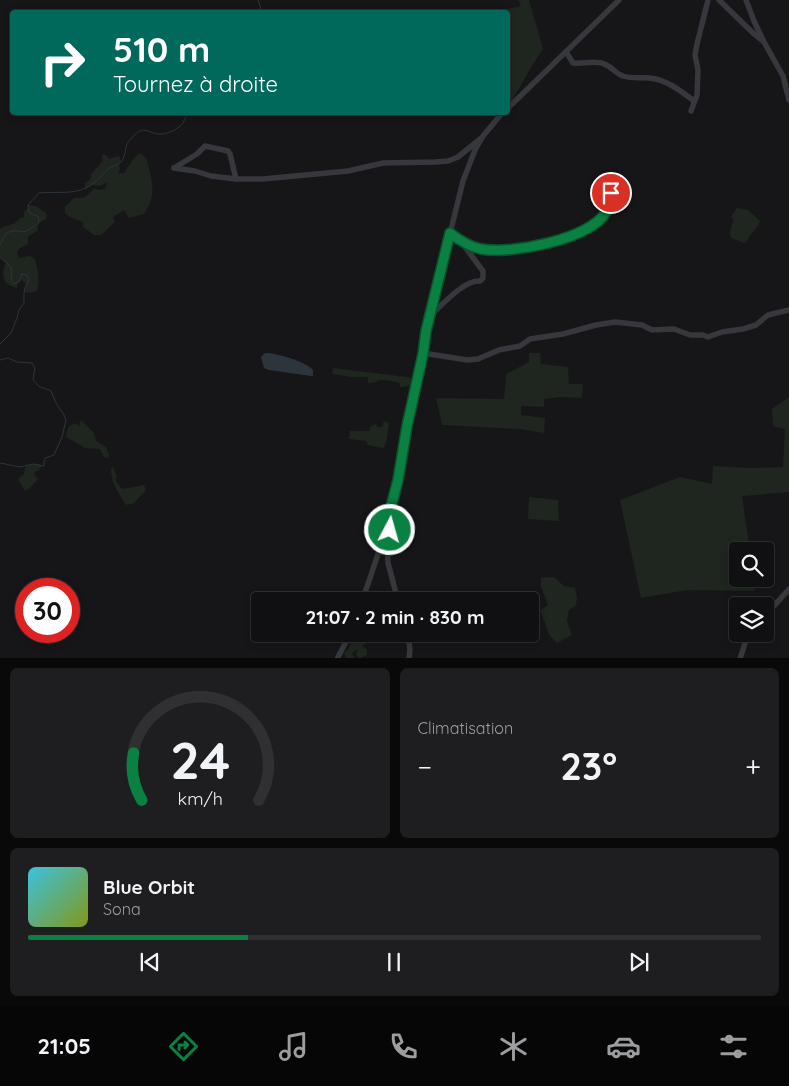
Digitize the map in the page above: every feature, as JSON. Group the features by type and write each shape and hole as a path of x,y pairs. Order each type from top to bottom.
{"street":[{"path":"510,106 620,0"},
{"path":"691,111 698,89 696,48 708,0"},
{"path":"719,0 764,42"},
{"path":"746,0 764,42 787,81 789,100"},
{"path":"566,52 573,63 602,63 624,77 660,80 672,85 694,101"},
{"path":"365,592 382,542 398,480 426,331 463,181 475,150 483,136 500,115"},
{"path":"236,179 228,151 205,146 197,154 174,168 195,171 211,176 236,179 263,179 348,170 383,162 448,161 458,157 483,136"},
{"path":"450,233 461,241 480,249 490,250 519,250 555,242 586,230 602,217 608,210 611,193"},
{"path":"431,315 462,287 474,281 480,281 483,278 483,272 461,241"},
{"path":"423,354 467,360 478,359 499,350 520,346 530,339 563,334 615,322 642,325 652,330 660,331 674,329 690,335 708,337 756,325 768,315 789,310"},
{"path":"388,518 390,525 387,545 388,563 396,592"},
{"path":"774,606 789,589"},
{"path":"337,658 346,642"},
{"path":"409,642 409,658"},
{"path":"740,658 745,642"}],"shaded area":[{"path":"518,0 529,0 543,49 510,102 510,10 506,10 521,6"},
{"path":"140,153 146,158 152,186 151,200 144,214 129,218 124,210 113,217 115,222 101,235 94,235 83,227 83,222 65,213 65,207 74,198 86,196 94,188 104,189 108,182 100,186 91,185 85,189 85,183 90,180 91,174 103,161 103,154 109,159 119,156 121,162 118,173 124,173 134,158"},
{"path":"28,205 36,206 47,214 46,219 39,224 38,230 28,237 28,244 17,252 19,258 30,256 35,259 38,287 37,291 30,293 24,292 27,285 21,279 17,283 17,288 12,287 6,282 3,272 6,263 0,257 0,229 24,217 24,212"},
{"path":"737,208 748,210 760,221 744,243 731,238 730,235 734,221 731,216"},
{"path":"265,353 297,361 313,370 313,376 264,368 261,357"},
{"path":"529,353 540,353 541,364 568,367 569,384 583,384 582,398 561,397 544,399 544,407 521,406 521,415 545,418 544,433 520,429 442,425 436,398 504,399 506,374 529,362"},
{"path":"333,368 407,377 411,378 411,383 409,386 400,387 399,383 388,380 368,383 368,377 332,374"},
{"path":"789,397 789,492 742,496 749,542 729,542 729,587 755,587 755,591 687,590 641,598 620,500 680,477 712,484 713,466 783,467 785,429 773,426 772,409"},
{"path":"81,420 94,433 96,441 106,447 109,455 108,458 104,457 100,449 85,448 66,437 68,427 75,423 79,426"},
{"path":"384,421 389,423 386,443 383,448 368,445 366,441 349,439 350,431 369,431 371,426 376,424 377,427 382,427"},
{"path":"33,464 42,466 34,474 38,479 25,491 18,479 24,474 25,467"},
{"path":"113,467 117,477 115,479 122,489 144,485 146,490 134,503 126,505 118,492 112,478 111,468"},
{"path":"529,497 558,500 559,521 528,519"},
{"path":"554,577 564,586 575,588 577,598 576,605 569,610 567,621 572,635 557,643 550,636 540,610 548,605 541,587 541,578"},
{"path":"351,642 368,642 362,646 367,649 367,655 360,658 356,654 358,650 356,650 352,653 354,658 346,658 344,653 348,650"}],"waterway":[{"path":"258,0 261,10"},
{"path":"0,245 9,232 25,231 39,222 38,216 29,212 28,205 39,193 68,192 88,187 108,169 121,162 128,143 138,132 146,130 156,134 169,133 183,123 187,115"},
{"path":"0,257 11,267 14,284 20,281 22,274 27,275 29,280 25,288 24,303 19,310 11,333 0,344"},
{"path":"0,360 8,358 17,362 32,363 35,368 33,379 39,386 51,391 66,420 62,437 54,455 45,458 44,466 33,464 20,467 0,463"}],"route":[{"path":"390,530 388,518 398,480 426,331 450,233 465,243 480,249 490,250 519,250 555,242 586,230 602,217 608,210 611,193"}]}
